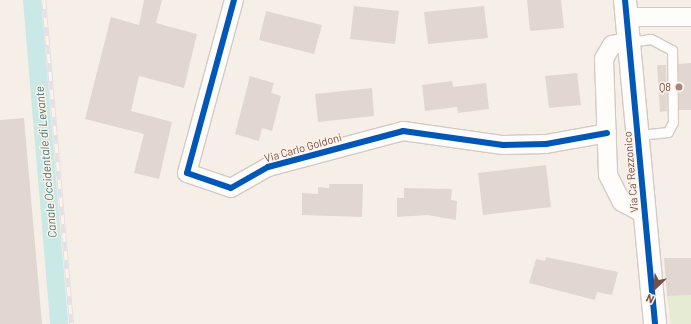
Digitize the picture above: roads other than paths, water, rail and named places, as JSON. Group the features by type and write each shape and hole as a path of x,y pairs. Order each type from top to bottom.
{"main road":[{"name":"Via Ca' Rezzonico","path":"626,9 655,324"}],"street":[{"name":"Via Carlo Goldoni","path":"234,0 187,174 231,188 268,167 403,131 503,145 546,144 608,133"},
{"path":"626,9 691,17"},
{"path":"629,42 612,45 604,59 608,133 608,175 622,202 645,214"}],"lane":[{"path":"629,42 651,39 672,50 673,122 668,132 637,135"}],"waterway":[{"name":"Canale Occidentale di Levante","path":"32,0 59,324"}],"railway":[{"path":"44,0 72,324"}],"place":[{"name":"Q8","path":"679,87"}]}
